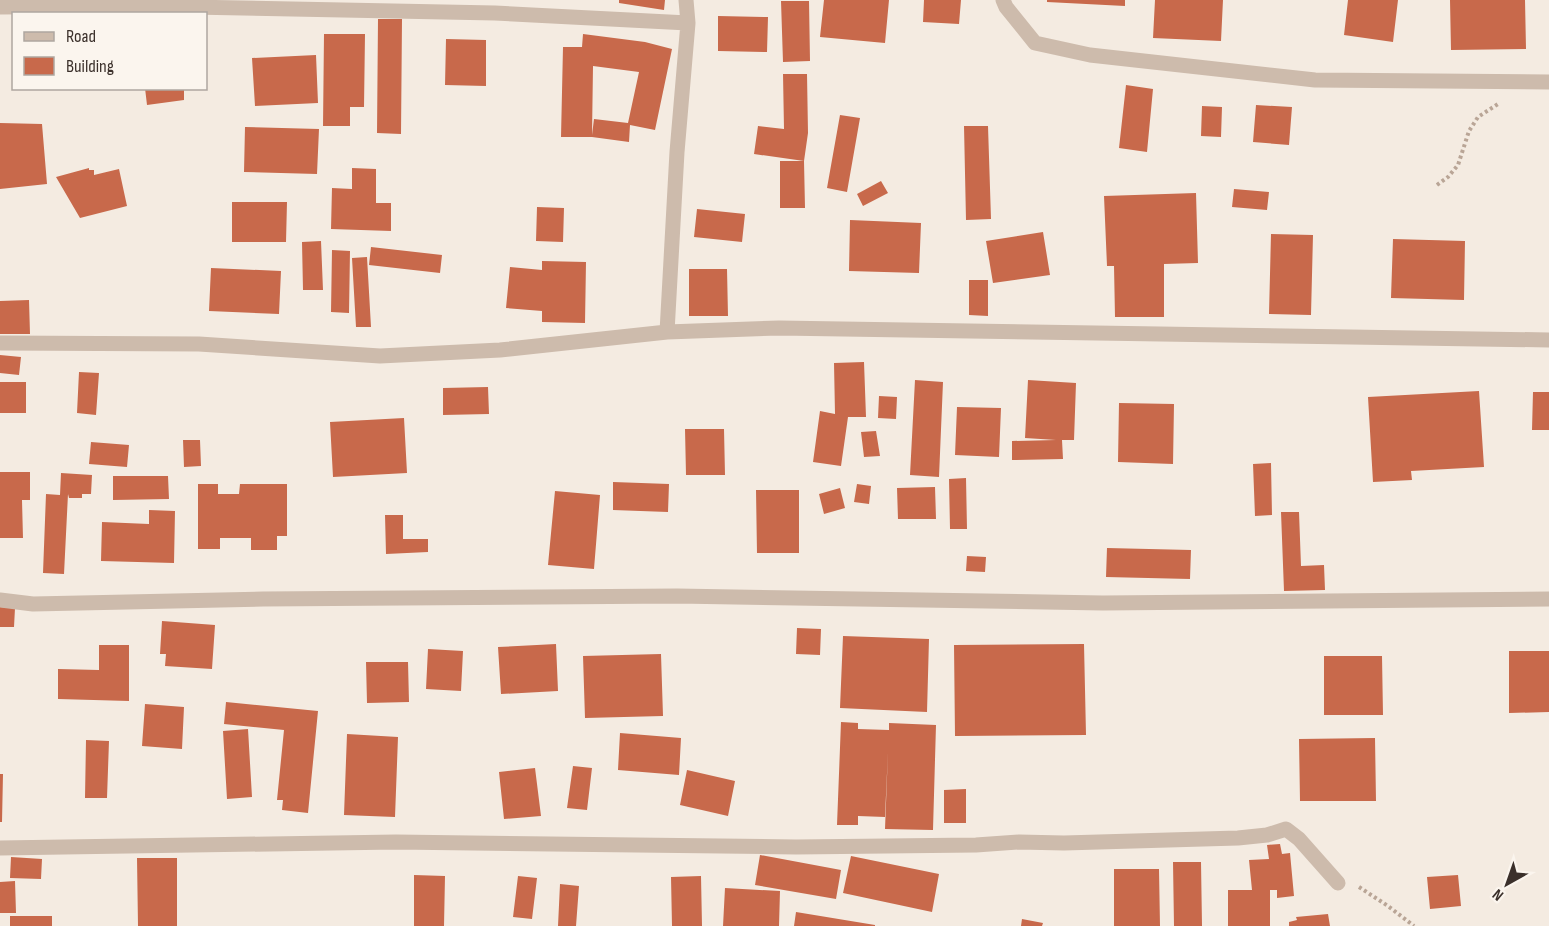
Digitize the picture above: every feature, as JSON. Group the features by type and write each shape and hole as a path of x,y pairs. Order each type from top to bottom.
{"street":[{"path":"667,332 677,152 688,23 686,0"},
{"path":"1003,0 1035,43 1090,55 1315,80 1549,82"},
{"path":"0,7 138,6 495,13 688,23"},
{"path":"0,343 200,344 380,356 500,350 667,332 779,328 1549,340"},
{"path":"0,600 33,604 275,599 677,596 1103,603 1549,599"},
{"path":"0,848 396,842 796,847 976,845 1019,842 1064,843 1238,838 1267,835 1286,829 1299,839 1338,883"}],"path":[{"path":"1437,185 1458,165 1469,131 1478,117 1503,101 1517,81"},
{"path":"1338,883 1354,884 1414,926"}],"building":[{"path":"619,0 665,0 664,10 619,3"},
{"path":"824,0 889,0 885,43 820,37"},
{"path":"924,0 961,0 959,24 923,22"},
{"path":"1047,0 1125,0 1125,6 1047,2"},
{"path":"1155,0 1223,0 1221,41 1153,38"},
{"path":"1348,0 1398,0 1393,42 1344,35"},
{"path":"1450,0 1525,0 1526,49 1451,50"},
{"path":"781,1 809,1 810,61 783,62"},
{"path":"718,16 768,17 767,52 718,51"},
{"path":"378,19 402,19 401,134 377,133"},
{"path":"324,34 365,34 364,107 350,107 350,126 323,126"},
{"path":"583,34 645,42 672,49 655,130 630,125 629,142 592,137 561,137 563,47 582,47","holes":["593,66 639,72 628,123 594,119 592,135"]},
{"path":"446,39 486,40 486,86 445,85"},
{"path":"316,55 318,103 255,106 252,58"},
{"path":"783,74 807,74 808,133 804,161 754,154 758,126 784,129"},
{"path":"1126,85 1153,89 1147,152 1119,148"},
{"path":"145,90 184,90 184,100 147,105"},
{"path":"1256,105 1292,107 1289,145 1253,142"},
{"path":"1202,106 1222,107 1221,137 1201,136"},
{"path":"840,115 860,118 847,192 827,188"},
{"path":"0,123 42,124 47,184 0,189"},
{"path":"964,126 988,126 991,219 966,220"},
{"path":"245,127 319,129 317,174 244,172"},
{"path":"780,161 804,161 805,208 780,208"},
{"path":"89,168 89,170 94,170 94,175 119,169 127,206 80,218 56,177"},
{"path":"352,168 376,169 376,203 391,203 391,231 331,229 332,188 352,189"},
{"path":"881,181 888,193 863,206 857,194"},
{"path":"1234,189 1269,192 1267,210 1232,207"},
{"path":"1196,193 1198,263 1164,264 1164,317 1115,317 1114,266 1107,266 1104,196"},
{"path":"232,202 287,202 286,242 232,242"},
{"path":"537,207 564,208 563,242 536,241"},
{"path":"697,209 745,214 742,242 694,237"},
{"path":"850,220 921,223 919,273 849,271"},
{"path":"1043,232 1050,275 993,283 986,241"},
{"path":"1271,234 1313,235 1311,315 1269,314"},
{"path":"1393,239 1465,241 1464,300 1391,298"},
{"path":"321,241 323,290 303,290 302,242"},
{"path":"371,247 442,255 440,273 369,265"},
{"path":"332,250 350,251 349,313 331,312"},
{"path":"367,257 371,327 356,327 352,258"},
{"path":"542,261 586,262 585,323 542,322 542,311 506,308 510,267 542,270"},
{"path":"211,268 281,271 279,314 209,311"},
{"path":"689,269 727,269 728,316 689,316"},
{"path":"969,280 988,280 988,316 969,315"},
{"path":"29,300 30,334 0,334 0,301"},
{"path":"0,355 21,357 19,375 0,373"},
{"path":"864,362 866,417 848,417 841,466 813,462 820,411 835,414 834,363"},
{"path":"79,372 99,373 96,415 77,413"},
{"path":"915,380 943,382 939,477 910,475"},
{"path":"1028,380 1076,383 1074,440 1062,440 1063,459 1012,460 1012,441 1056,440 1025,438"},
{"path":"0,382 26,382 26,413 0,413"},
{"path":"488,387 489,414 443,415 443,388"},
{"path":"1479,391 1484,467 1411,471 1412,480 1373,482 1368,397"},
{"path":"1533,392 1549,392 1549,430 1532,430"},
{"path":"879,396 897,397 896,419 878,418"},
{"path":"1119,403 1174,404 1173,464 1118,462"},
{"path":"957,407 1001,408 999,457 955,455"},
{"path":"404,418 407,473 333,477 330,422"},
{"path":"685,429 724,429 725,475 686,475"},
{"path":"876,431 880,456 864,457 861,432"},
{"path":"183,440 200,440 201,466 184,467"},
{"path":"91,442 129,445 127,467 89,464"},
{"path":"1271,463 1272,515 1255,516 1253,464"},
{"path":"0,472 30,472 30,500 22,500 23,538 0,538"},
{"path":"61,473 92,475 91,494 82,494 82,498 69,498 68,494 64,574 43,573 46,494 60,495"},
{"path":"113,476 168,476 169,499 113,500"},
{"path":"966,478 967,529 950,529 949,479"},
{"path":"613,482 669,484 668,512 613,510"},
{"path":"198,484 218,484 218,494 239,494 240,484 287,484 287,536 277,536 277,550 251,550 251,538 220,538 220,549 198,549"},
{"path":"857,484 871,486 869,504 854,502"},
{"path":"935,487 936,519 898,519 897,488"},
{"path":"840,488 845,508 824,514 819,494"},
{"path":"756,490 799,490 799,553 757,553"},
{"path":"555,491 600,495 594,569 548,565"},
{"path":"149,510 175,511 174,563 101,561 102,522 149,524"},
{"path":"1281,512 1299,512 1301,566 1324,565 1325,590 1284,591"},
{"path":"385,515 403,515 403,539 428,539 428,552 386,554"},
{"path":"1107,548 1191,550 1190,579 1106,577"},
{"path":"967,556 986,557 985,572 966,571"},
{"path":"0,607 15,608 14,627 0,627"},
{"path":"162,621 215,625 212,669 165,666 166,654 160,654"},
{"path":"797,628 821,629 820,655 796,654"},
{"path":"843,636 929,639 927,712 840,708"},
{"path":"556,644 558,691 501,694 498,647"},
{"path":"1084,644 1086,735 955,736 954,645"},
{"path":"99,645 129,645 129,701 58,699 58,669 99,670"},
{"path":"428,649 463,651 461,691 426,689"},
{"path":"1509,651 1549,651 1549,712 1509,713"},
{"path":"661,654 663,716 585,718 583,656"},
{"path":"1324,656 1382,656 1383,715 1324,715"},
{"path":"366,662 408,662 409,702 367,703"},
{"path":"226,702 318,711 308,813 282,810 283,800 277,800 284,730 224,724"},
{"path":"145,704 184,707 182,749 142,746"},
{"path":"841,722 858,723 858,729 889,730 889,723 936,725 933,830 885,829 888,751 885,817 858,816 858,825 837,825"},
{"path":"248,729 252,797 227,799 223,731"},
{"path":"620,733 681,738 679,775 618,770"},
{"path":"347,734 398,737 395,817 344,815"},
{"path":"1375,738 1376,801 1300,801 1299,739"},
{"path":"86,740 109,741 107,798 85,798"},
{"path":"573,766 592,768 587,810 567,808"},
{"path":"535,768 541,816 504,819 499,772"},
{"path":"687,770 735,781 728,816 680,805"},
{"path":"0,774 3,774 2,822 0,822"},
{"path":"966,789 966,823 944,823 944,790"},
{"path":"1280,844 1282,854 1290,853 1294,896 1277,898 1277,890 1270,890 1270,926 1228,926 1228,890 1252,890 1249,860 1269,859 1267,845"},
{"path":"760,855 841,870 836,899 755,885"},
{"path":"851,856 939,874 932,912 843,893"},
{"path":"11,857 42,859 41,879 10,878"},
{"path":"137,858 177,858 177,926 138,926"},
{"path":"1173,862 1201,862 1202,926 1174,926"},
{"path":"1114,869 1159,869 1160,926 1114,926"},
{"path":"414,875 445,876 444,926 414,926"},
{"path":"1458,875 1461,906 1430,909 1427,877"},
{"path":"518,876 537,878 532,919 513,917"},
{"path":"701,876 702,926 672,926 671,877"},
{"path":"15,881 16,913 0,913 0,882"},
{"path":"560,884 579,886 576,926 558,926"},
{"path":"725,888 780,891 779,926 723,926"},
{"path":"796,912 875,925 875,926 794,926"},
{"path":"1328,914 1330,926 1289,926 1289,922 1297,920 1296,917"},
{"path":"10,916 52,916 52,926 10,926"},
{"path":"1022,919 1043,923 1042,926 1021,926"}]}
